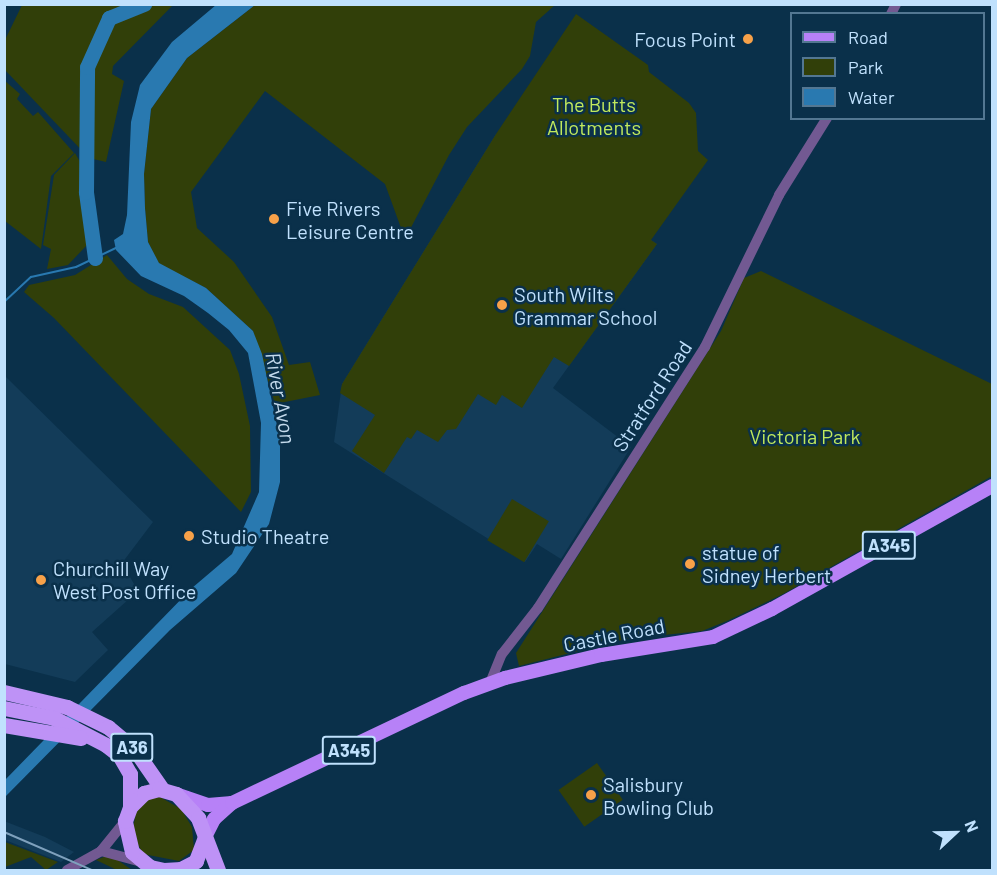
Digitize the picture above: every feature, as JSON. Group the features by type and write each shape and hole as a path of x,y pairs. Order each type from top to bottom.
{"highway":[{"name":"A36","path":"4,692 67,707 83,728 119,756 130,774 127,814"},
{"path":"4,708 50,724"},
{"path":"4,725 50,724 83,728"},
{"name":"A36","path":"83,728 120,736 135,750 169,792"},
{"path":"205,837 196,861 174,870 141,862 127,840 127,814 144,793 169,792 195,813 205,837 218,870"}],"main road":[{"name":"Castle Road","path":"232,803 490,683 601,655 713,637 772,609 993,486"},
{"name":"A345","path":"169,792 208,804 232,803"},
{"name":"A345","path":"205,837 214,819 232,803"}],"street":[{"name":"Stratford Road","path":"490,683 502,654 538,608 705,348 779,195 826,120"},
{"path":"67,870 101,851 127,814"},
{"path":"101,851 141,862"}],"shaded area":[{"name":"South Wilts Grammar School","path":"496,134 657,244 553,388 631,447 561,559 537,544 525,562 334,442 342,384"},
{"path":"5,376 153,522 122,563 138,591 92,632 108,650 75,682 5,664"},
{"path":"4,821 45,837 74,852 61,862 5,840"}],"green space":[{"path":"22,5 173,5 113,66 112,74 124,81 106,162 89,158 5,70 5,40"},
{"path":"255,5 555,5 536,22 530,56 522,69 467,127 449,155 405,239 385,184 265,91 191,192 197,228 234,262 272,317 289,365 310,362 320,395 275,404 253,331 206,288 159,264 148,242 145,208 144,174 151,109 187,58"},
{"name":"South Wilts Grammar School","path":"576,14 648,65 649,72 689,103 696,113 698,151 708,160 651,240 657,244 569,366 554,357 522,408 502,395 496,405 478,394 456,429 447,430 438,442 417,430 411,439 407,437 384,473 352,451 375,415 340,393 342,384 496,134"},
{"path":"4,80 20,94 17,99 33,116 38,112 74,153 51,176 41,249 5,221"},
{"path":"75,153 91,181 99,242 87,245 68,265 47,269 51,249 43,245 54,175"},
{"path":"107,255 127,279 149,294 183,307 230,350 239,374 250,426 251,492 241,512 54,318 24,292 29,285 75,275"},
{"name":"Victoria Park","path":"761,271 992,384 992,476 783,594 727,621 702,631 626,639 519,666 516,653 721,331 744,278"},
{"path":"512,499 549,521 524,562 487,540"},
{"name":"Salisbury Bowling Club","path":"597,763 623,800 584,827 558,790"},
{"path":"160,797 181,809 192,827 194,850 179,861 143,854 132,833 137,808 150,798"},
{"path":"4,842 58,862 46,870 31,857 5,867"},
{"path":"113,857 132,870 117,870 96,860"}],"water":[{"path":"216,5 255,5 187,58 151,109 144,174 148,242 159,263 206,288 253,331 262,354 280,440 280,482 269,524 236,573 170,630 5,797 5,780 192,588 232,554 259,492 261,423 248,353 229,330 208,313 184,296 141,276 116,250 114,240 123,234 127,215 131,122 140,85 172,42"}],"waterway":[{"path":"95,258 86,192 87,67 109,18 144,4"},
{"path":"4,302 31,277 76,267 118,247"}],"railway":[{"path":"4,832 92,870"}],"place":[{"name":"Focus Point","path":"748,39"},
{"name":"Five Rivers Leisure Centre","path":"274,219"},
{"name":"South Wilts Grammar School","path":"502,305"},
{"name":"Studio Theatre","path":"189,536"},
{"name":"statue of Sidney Herbert","path":"690,564"},
{"name":"Churchill Way West Post Office","path":"41,580"},
{"name":"Salisbury Bowling Club","path":"591,795"}],"park label":[{"name":"The Butts Allotments","path":"594,116"}],"water label":[{"name":"River Avon","path":"281,398"}]}
